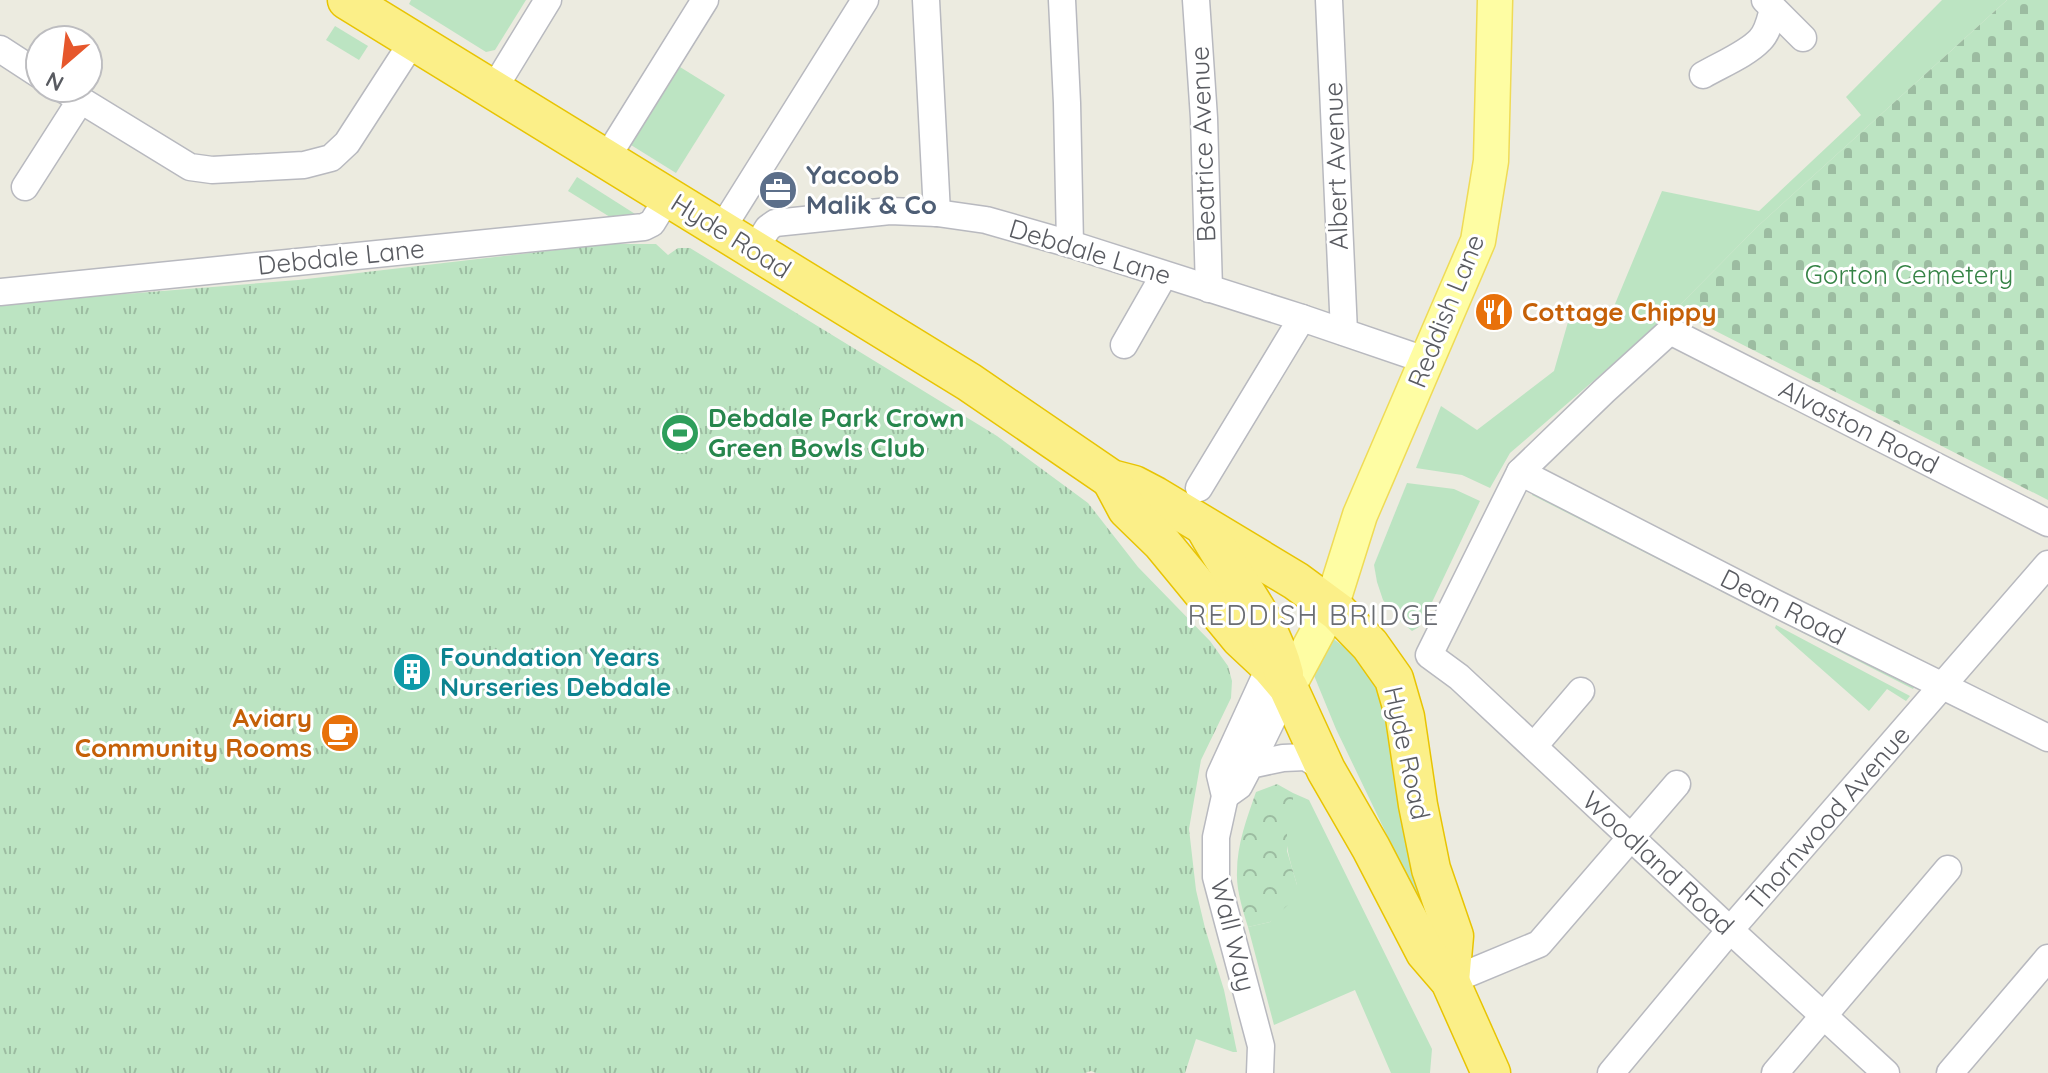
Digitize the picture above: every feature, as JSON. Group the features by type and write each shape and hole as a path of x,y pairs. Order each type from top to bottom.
{"highway":[{"name":"Hyde Road","path":"347,0 386,10 413,41 969,382 1111,479 1134,485 1334,601 1394,679 1405,717 1431,869 1454,936 1450,981"},
{"name":"Hyde Road","path":"1111,479 1127,509 1161,542 1240,638 1279,669 1312,759 1371,848 1425,952 1450,981 1491,1073"},
{"path":"1204,526 1267,628 1279,669"}],"main road":[{"name":"Reddish Lane","path":"1334,601 1360,515 1478,241 1491,161 1495,0"},
{"name":"Wall Way","path":"1279,669 1334,601"}],"street":[{"path":"493,90 548,0"},
{"path":"606,159 705,0"},
{"path":"721,230 865,0"},
{"path":"926,0 937,213"},
{"path":"1062,0 1070,244"},
{"name":"Beatrice Avenue","path":"1196,0 1204,118 1209,289"},
{"name":"Albert Avenue","path":"1329,0 1344,332"},
{"path":"1769,5 1803,38"},
{"path":"1703,75 1760,40 1769,26 1769,5"},
{"path":"86,104 190,167 212,170 304,165 331,158 347,143 413,41"},
{"path":"0,49 24,65"},
{"path":"25,187 65,104"},
{"name":"Debdale Lane","path":"0,292 644,227 652,223 668,197"},
{"name":"Debdale Lane","path":"754,250 768,228 775,223 890,211 986,220 1302,318 1428,361"},
{"path":"1124,345 1164,275"},
{"path":"1199,488 1302,318"},
{"name":"Alvaston Road","path":"1520,472 1670,331 2048,523"},
{"name":"Woodland Road","path":"1520,472 1429,655 1459,677 1886,1073"},
{"name":"Dean Road","path":"1520,472 2048,738"},
{"name":"Thornwood Avenue","path":"1611,1073 1730,930 2048,564"},
{"name":"Wall Way","path":"1225,796 1239,786 1250,765 1279,669"},
{"name":"Wall Way","path":"1260,1073 1261,1046 1216,877 1216,837 1225,796 1220,775 1279,669"},
{"path":"1534,746 1581,691"},
{"path":"1250,765 1272,759 1312,759"},
{"path":"1450,981 1539,944 1677,784"},
{"path":"1775,1073 1948,869"},
{"path":"1950,1073 2048,958"}],"green space":[{"path":"411,0 526,0 495,50 486,52 409,4"},
{"path":"1942,0 2007,0 1758,226 1673,312 1510,453 1490,488 1462,475 1416,468 1441,406 1477,430 1554,371 1572,308 1610,316 1662,191 1759,211 1861,115 1846,97"},
{"name":"Gorton Cemetery","path":"2007,0 2048,0 2048,500 1700,323 1686,312 1673,312 1758,226"},
{"path":"335,26 368,46 359,60 326,40"},
{"path":"680,67 725,95 676,173 631,145"},
{"path":"577,177 643,219 618,222 568,191"},
{"path":"607,244 656,244 668,255 678,248 690,248 997,436 1088,503 1138,567 1210,641 1228,666 1232,681 1231,698 1201,760 1189,829 1196,890 1224,990 1237,1052 1196,1039 1185,1073 0,1073 0,304 298,280"},
{"path":"1407,483 1454,489 1480,501 1425,617 1419,627 1412,631 1383,600 1374,565"},
{"path":"1534,489 1916,684 1913,689 1532,495"},
{"path":"1776,625 1910,696 1906,701 1887,689 1869,711 1775,628"},
{"path":"1331,637 1353,654 1385,700 1434,946 1397,856 1336,729 1313,673"},
{"path":"1277,784 1293,793 1287,821 1287,851 1297,896 1270,922 1248,927 1237,879 1241,841 1256,792"},
{"path":"1293,793 1309,800 1432,1049 1430,1073 1391,1073 1355,990 1274,1025 1248,927 1270,922 1297,885 1286,836"}],"place":[{"name":"Yacoob Malik & Co","path":"778,190"},
{"name":"Cottage Chippy","path":"1494,312"},
{"name":"Debdale Park Crown Green Bowls Club","path":"680,433"},
{"name":"Foundation Years Nurseries Debdale","path":"412,672"},
{"name":"Aviary Community Rooms","path":"340,733"}],"district":[{"name":"REDDISH BRIDGE","path":"1314,615"}]}
